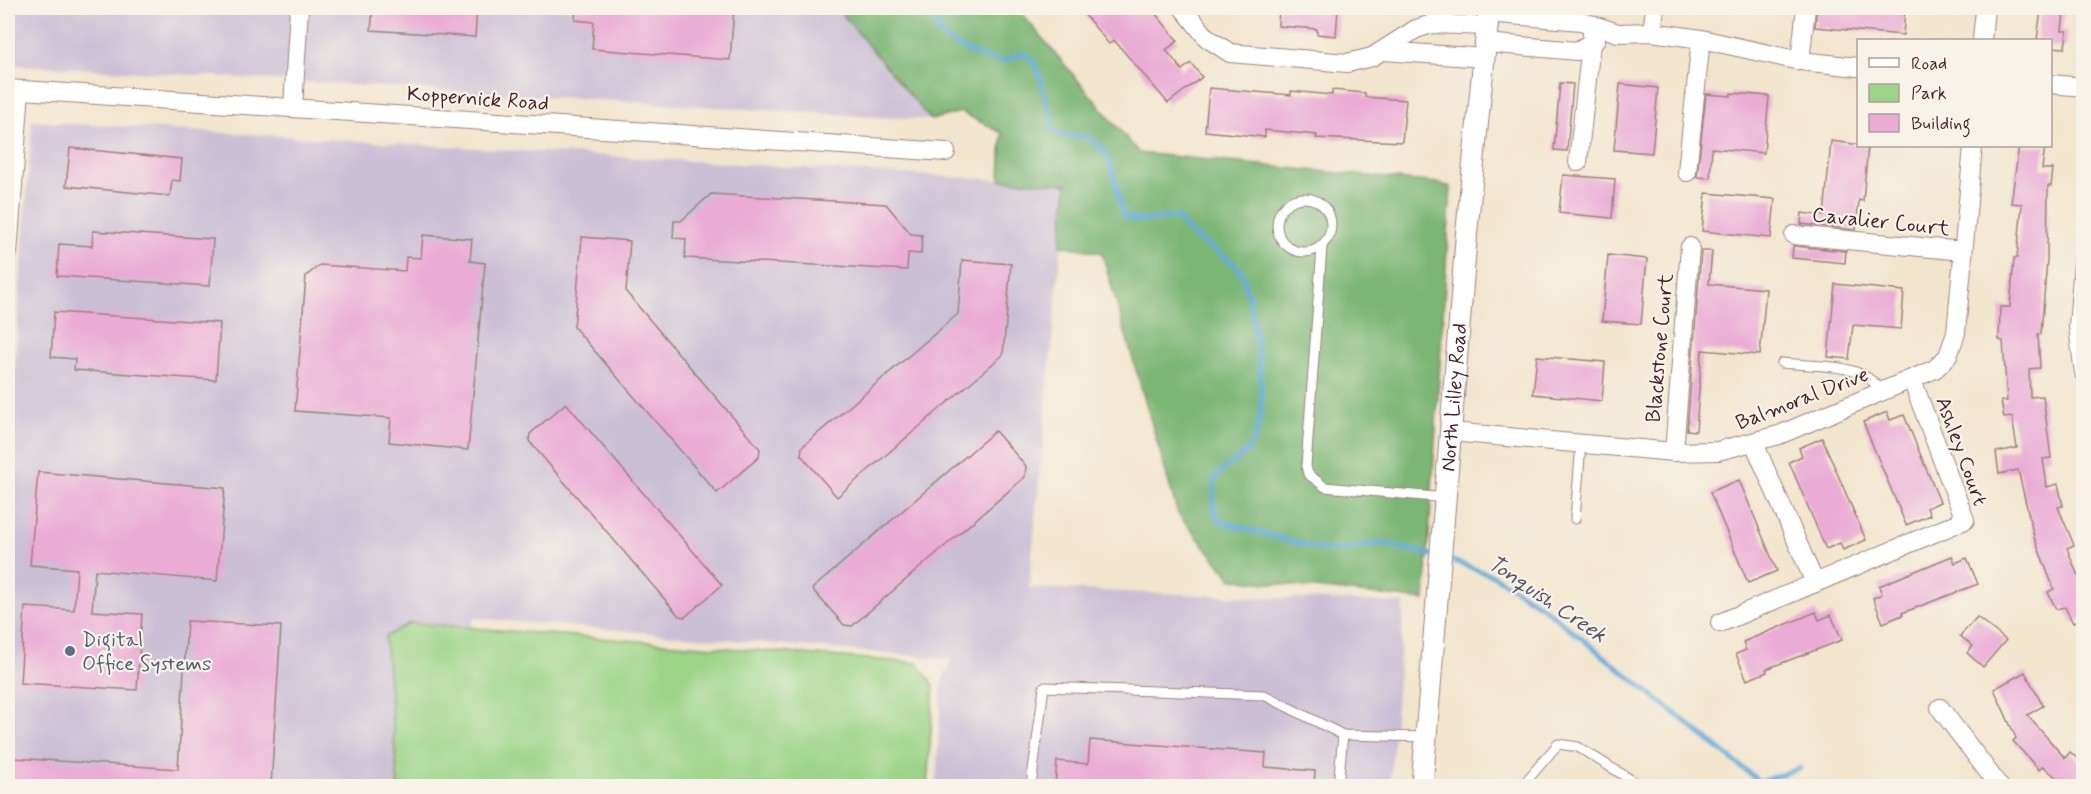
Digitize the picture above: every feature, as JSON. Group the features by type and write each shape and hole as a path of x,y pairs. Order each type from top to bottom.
{"street":[{"path":"293,108 299,8"},
{"path":"1183,8 1218,47 1242,55 1347,63 1383,51 1487,29 1581,21 1592,34 1578,162"},
{"path":"1652,32 1655,8"},
{"path":"1800,61 1806,8"},
{"path":"1982,39 1985,8"},
{"path":"1383,51 1416,29 1432,24 1487,29 1577,51 1592,34 1652,32 1701,39 1800,61 1857,67"},
{"name":"North Lilley Road","path":"1422,786 1467,228 1487,29"},
{"path":"1687,172 1701,39"},
{"path":"2052,84 2084,87"},
{"path":"8,253 14,90"},
{"name":"Koppernick Road","path":"14,90 946,152"},
{"name":"Balmoral Drive","path":"1451,432 1674,452 1718,451 1779,435 1912,380 1942,363 1954,343 1973,147"},
{"name":"Cavalier Court","path":"1794,235 1963,251"},
{"name":"Blackstone Court","path":"1674,452 1690,247"},
{"path":"2084,251 2078,327 2084,373"},
{"name":"Ashley Court","path":"1720,623 1965,520 1912,380"},
{"path":"1754,443 1815,584"},
{"path":"1940,708 1999,786"}],"lane":[{"path":"1322,247 1303,252 1287,247 1281,240 1277,232 1278,215 1289,202 1307,198 1324,206 1331,223 1328,239 1322,247 1306,466 1308,474 1325,487 1446,498"},
{"path":"1782,363 1860,371 1874,381 1882,392"},
{"path":"1575,519 1581,444"},
{"path":"1031,786 1044,687 1264,695 1342,735 1426,737"},
{"path":"1338,786 1342,735"},
{"path":"1522,786 1558,744 1578,747 1633,781"}],"shaded area":[{"path":"8,8 837,8 931,120 8,64"},
{"path":"32,121 1067,184 1029,588 1404,603 1390,786 936,786 942,681 952,659 473,618 457,786 8,786 8,459"}],"green space":[{"path":"837,8 1017,8 1139,153 1437,183 1451,187 1425,600 1232,579 1178,514 1102,253 1061,245 1067,184 1000,180 1002,133 961,112 931,120"},
{"path":"410,623 917,663 934,685 927,786 398,786 385,637"}],"building":[{"path":"373,8 477,8 475,37 371,30"},
{"path":"576,8 734,8 730,60 592,49 594,22 575,20"},
{"path":"1079,8 1151,8 1178,41 1166,50 1182,70 1191,63 1202,77 1168,103 1114,40 1109,44"},
{"path":"1279,8 1338,8 1336,36 1317,34 1317,29 1278,26"},
{"path":"1817,8 1905,8 1903,35 1815,27"},
{"path":"2041,9 2064,11 2062,31 2067,31 2065,48 2052,47 2052,39 2037,39"},
{"path":"1560,83 1573,84 1567,151 1554,150"},
{"path":"1620,84 1658,88 1652,153 1614,150"},
{"path":"1209,88 1291,95 1291,91 1332,95 1332,90 1365,93 1365,97 1406,100 1402,142 1316,138 1317,135 1265,130 1265,137 1205,131"},
{"path":"1731,93 1769,96 1764,153 1712,148 1710,178 1697,177 1706,94 1731,96"},
{"path":"1831,141 1868,147 1863,201 1859,200 1856,230 1801,224 1802,213 1824,216"},
{"path":"2019,147 2045,147 2042,169 2053,169 2051,186 2048,186 2047,260 2041,334 2038,334 2040,368 2029,369 2030,397 2043,396 2051,458 2043,459 2047,487 2058,484 2063,506 2058,507 2074,545 2067,548 2078,576 2084,574 2084,618 2073,623 2065,607 2056,609 2048,592 2054,589 2034,537 2018,470 1999,474 1996,452 2017,448 2012,417 2004,418 2001,401 2007,401 2003,341 1999,340 2000,307 2010,307 2022,204 2011,203"},
{"path":"70,148 182,159 180,181 172,180 170,196 66,186"},
{"path":"1563,175 1615,179 1612,218 1559,213"},
{"path":"1706,193 1775,199 1771,238 1702,231"},
{"path":"711,194 886,204 911,234 922,235 921,254 908,253 907,270 685,258 686,239 673,238 674,221 681,221"},
{"path":"93,231 213,239 210,286 57,276 59,244 92,246"},
{"path":"423,235 472,239 470,261 485,263 468,450 389,442 391,418 295,411 306,276 320,265 405,271 406,257 421,258"},
{"path":"582,237 630,241 626,292 760,449 759,457 717,493 574,327"},
{"path":"1793,246 1846,251 1845,263 1792,258"},
{"path":"1701,251 1712,251 1709,284 1766,289 1760,355 1702,350 1696,431 1687,430"},
{"path":"1608,255 1647,259 1641,324 1602,321"},
{"path":"962,260 1011,264 1003,355 837,497 801,455 802,447 958,314"},
{"path":"1835,284 1904,291 1901,329 1853,325 1849,359 1828,357"},
{"path":"54,312 220,323 216,380 74,370 75,359 51,357"},
{"path":"1537,356 1605,362 1602,401 1533,394"},
{"path":"566,403 722,585 685,617 679,616 529,441 530,434"},
{"path":"1887,412 1890,420 1904,415 1940,502 1927,508 1930,515 1906,525 1863,422"},
{"path":"995,431 1026,466 1025,477 852,626 844,625 812,589"},
{"path":"1822,438 1866,540 1843,550 1840,543 1826,549 1789,462 1802,456 1799,448"},
{"path":"38,472 225,488 217,581 95,570 92,611 142,614 137,690 20,683 25,607 74,610 77,569 30,565"},
{"path":"1739,480 1777,571 1748,583 1710,492"},
{"path":"1952,556 1955,563 1967,558 1978,584 1902,613 1903,615 1883,623 1873,598 1882,594 1879,586"},
{"path":"1816,612 1819,620 1831,615 1842,640 1766,669 1767,672 1747,680 1736,654 1746,650 1743,642"},
{"path":"1977,617 2006,640 1983,667 1967,653 1973,646 1960,636"},
{"path":"187,621 281,626 271,786 12,786 14,758 178,769"},
{"path":"2025,672 2043,706 2027,715 2065,758 2070,752 2084,764 2084,786 2066,786 2043,766 2039,770 2013,741 2016,738 1994,689"},
{"path":"1090,740 1266,753 1265,767 1315,771 1314,786 1055,786 1057,761 1088,764"}],"waterway":[{"name":"Tonquish Creek","path":"944,8 946,12 939,17 937,30 958,46 997,60 1004,61 1022,54 1032,58 1040,76 1054,130 1062,135 1085,137 1099,145 1110,163 1124,216 1137,220 1179,218 1190,233 1238,268 1248,293 1256,335 1261,408 1256,435 1249,449 1215,478 1213,502 1218,521 1319,549 1343,550 1380,543 1436,556"},
{"name":"Tonquish Creek","path":"1445,558 1494,576 1544,608 1765,786"},
{"path":"1760,782 1800,768"}],"place":[{"name":"Digital Office Systems","path":"70,651"}]}
